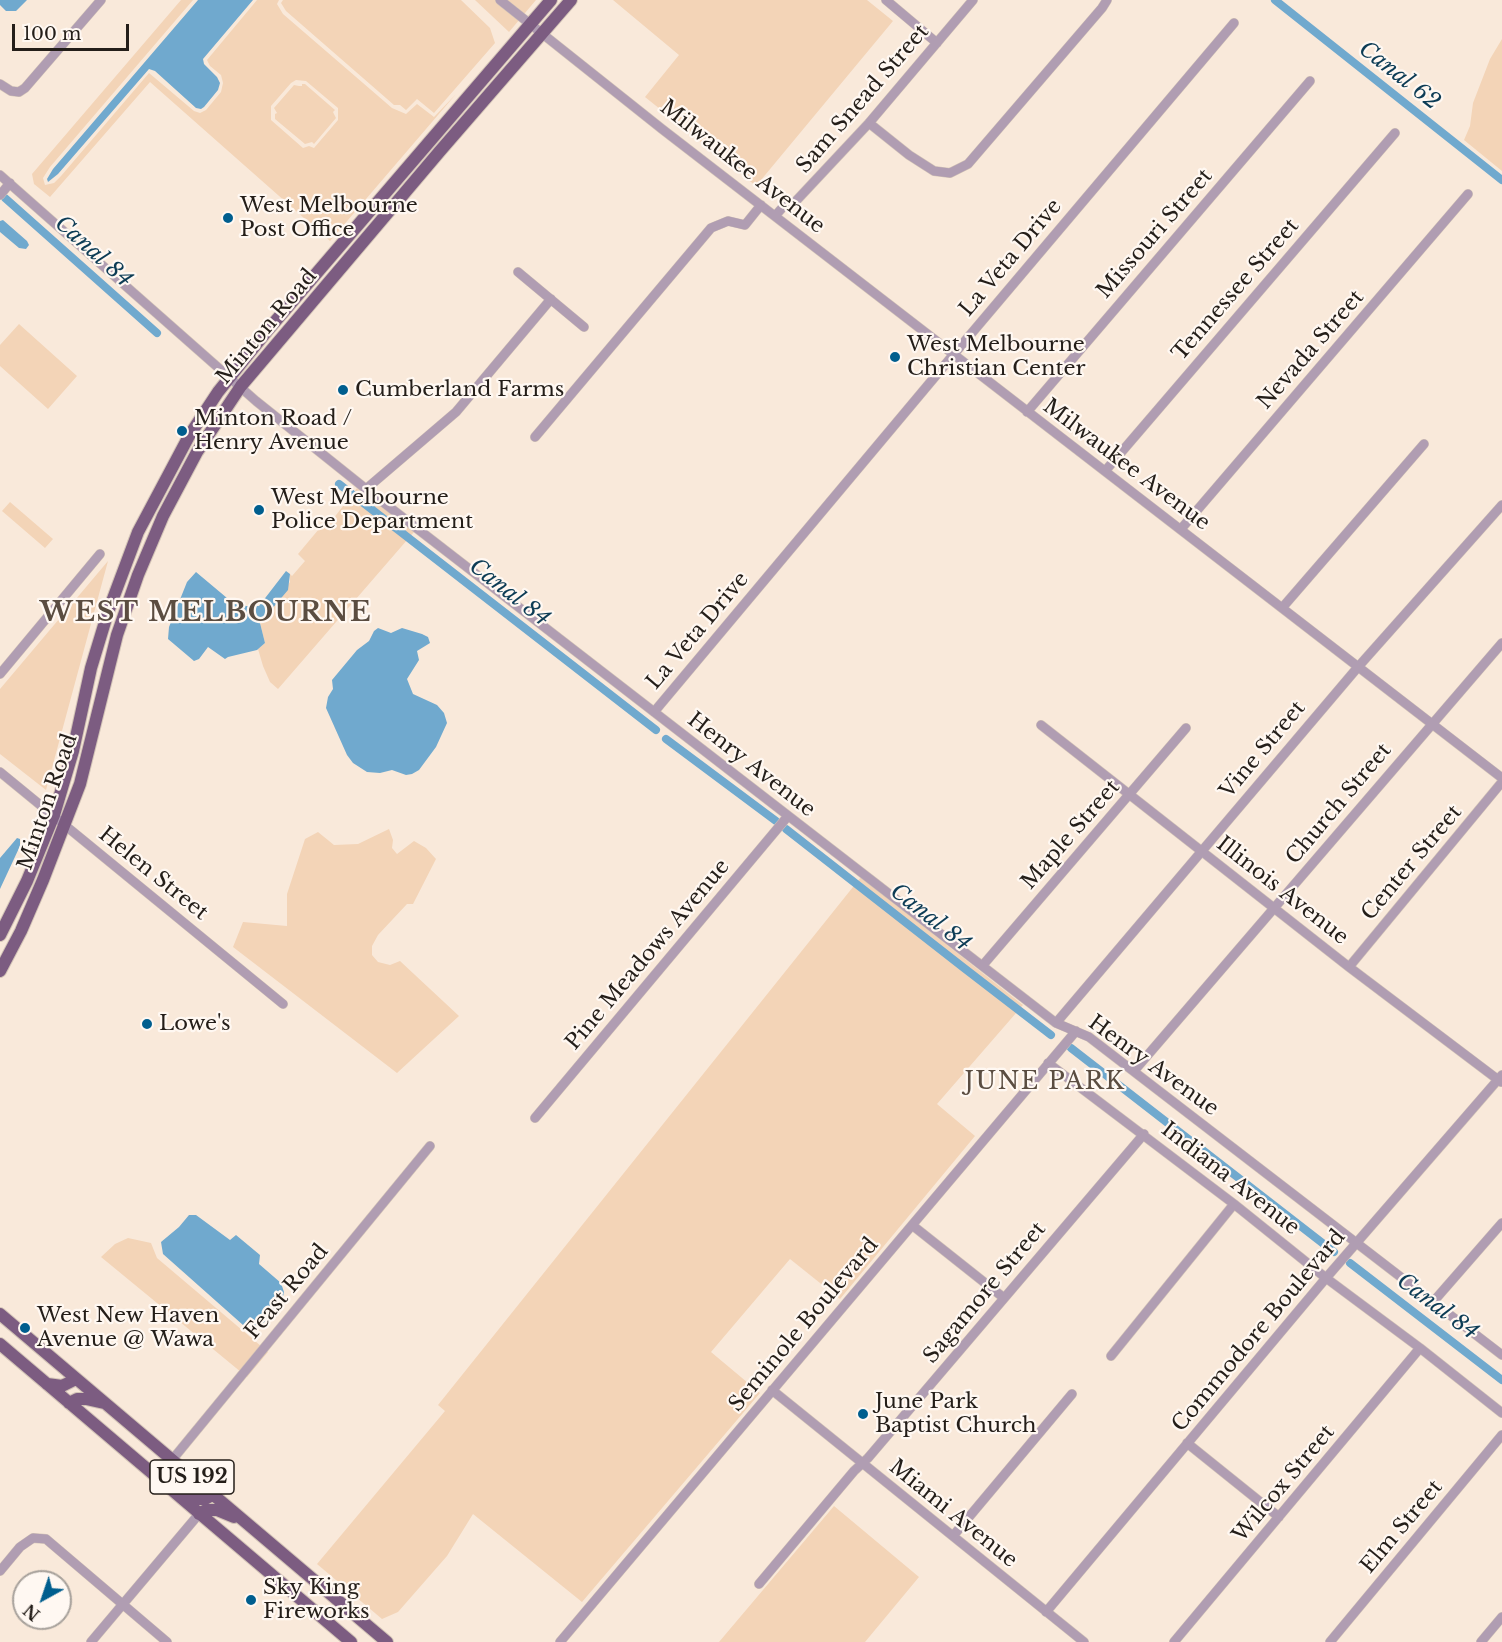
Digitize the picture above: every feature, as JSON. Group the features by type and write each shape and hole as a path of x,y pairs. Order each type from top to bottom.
{"main road":[{"name":"Minton Road","path":"0,935 27,881 54,815 70,763 92,668 108,614 138,532 190,434 230,376 361,219 551,0"},
{"name":"Minton Road","path":"0,971 21,931 80,784 124,613 163,516 197,452 241,386 571,0"},
{"path":"108,614 124,613"},
{"name":"US 192","path":"0,1314 387,1642"},
{"path":"0,1324 19,1330"},
{"name":"US 192","path":"0,1344 351,1642"},
{"path":"46,1383 62,1386 76,1379"},
{"path":"69,1403 77,1399 86,1399 105,1403"},
{"path":"174,1492 195,1499 205,1499 212,1495"},
{"path":"200,1514 206,1510 217,1510 243,1520"}],"street":[{"path":"0,84 11,91 19,92 25,88 101,0"},
{"name":"Milwaukee Avenue","path":"500,0 761,206 1027,412 1106,470 1502,780"},
{"path":"886,0 937,43"},
{"name":"Sam Snead Street","path":"775,216 783,207 795,202 869,123 973,0"},
{"path":"869,123 909,155 934,171 950,172 968,164 1107,0"},
{"name":"La Veta Drive","path":"654,712 1234,23"},
{"name":"Missouri Street","path":"1027,412 1310,81"},
{"name":"Tennessee Street","path":"1106,470 1395,133"},
{"name":"Henry Avenue","path":"0,175 256,401 366,489 1056,1023 1089,1037 1502,1354"},
{"path":"0,195 10,183"},
{"name":"Nevada Street","path":"1181,529 1468,194"},
{"path":"535,437 711,228 728,221 745,225 761,206"},
{"path":"518,272 584,327"},
{"path":"366,489 456,412 550,299"},
{"path":"1282,608 1425,444"},
{"name":"Vine Street","path":"1056,1023 1358,667 1502,505"},
{"path":"0,674 100,554"},
{"name":"Church Street","path":"1134,1071 1502,643"},
{"name":"Illinois Avenue","path":"1041,724 1349,967 1501,1079"},
{"name":"Maple Street","path":"983,965 1186,728"},
{"name":"Helen Street","path":"0,772 283,1004"},
{"name":"Center Street","path":"1349,967 1502,780"},
{"name":"Pine Meadows Avenue","path":"535,1118 788,816"},
{"name":"Seminole Boulevard","path":"560,1642 1076,1031"},
{"name":"Indiana Avenue","path":"1048,1063 1234,1203 1326,1278 1502,1413"},
{"name":"Commodore Boulevard","path":"1046,1612 1326,1278 1501,1079"},
{"name":"Sagamore Street","path":"759,1584 1144,1134"},
{"name":"Feast Road","path":"172,1460 430,1146"},
{"path":"1111,1356 1234,1203"},
{"path":"1433,1302 1502,1222"},
{"path":"912,1225 1004,1298"},
{"name":"Wilcox Street","path":"1174,1642 1420,1348"},
{"name":"Miami Avenue","path":"772,1390 1084,1642"},
{"path":"953,1536 1072,1394"},
{"name":"Elm Street","path":"1330,1642 1502,1435"},
{"path":"1187,1443 1279,1517"},
{"path":"91,1642 200,1514"},
{"path":"0,1571 20,1547 33,1538 46,1539 167,1642"},
{"path":"1481,1642 1502,1617"}],"shaded area":[{"path":"181,0 193,0 50,167 43,178 45,185 54,183 61,176 149,73 194,111 200,113 206,110 221,92 223,83 221,75 210,66 207,60 257,0 279,0 277,4 283,14 392,108 406,114 417,104 434,117 456,94 330,241 150,82 50,197 34,184 32,174","holes":["296,80 306,81 338,108 338,120 314,148 309,146 303,148 271,120 271,106 291,83"]},
{"path":"283,0 461,0 490,28 495,43 434,113 417,99 406,110 400,105 394,105 286,11 281,3"},
{"path":"475,0 536,0 509,32"},
{"path":"613,0 867,0 893,21 756,186 645,97 679,55"},
{"path":"1502,39 1502,171 1464,140 1470,126 1473,103 1490,59"},
{"path":"305,84 335,110 333,112 336,118 314,144 312,142 305,144 275,119 277,113 274,108 294,85 302,86"},
{"path":"19,324 77,376 48,409 0,366 0,345"},
{"path":"357,488 414,532 278,689 270,682 258,649 265,643 260,623 290,582 290,574 292,576 305,561 298,554 329,517 333,519"},
{"path":"10,502 53,539 45,548 2,511"},
{"path":"108,561 46,790 0,754 0,689"},
{"path":"389,829 393,840 392,848 397,854 414,841 426,848 436,859 413,904 407,904 378,935 372,946 372,955 378,962 390,965 400,961 459,1016 397,1073 233,947 243,922 287,926 287,894 305,839 318,832 334,845 358,844"},
{"path":"861,877 1023,1005 937,1104 975,1136 840,1299 790,1259 711,1352 760,1393 582,1602 473,1514 447,1556 398,1612 382,1619 317,1564 445,1411 438,1405"},
{"path":"128,1238 151,1243 157,1258 268,1352 247,1377 101,1257 115,1244"},
{"path":"834,1506 919,1577 865,1642 719,1642"}],"water":[{"path":"0,0 27,0 16,11 6,11 0,5"},
{"path":"198,0 253,0 203,59 204,64 220,83 218,90 204,107 196,108 155,71 149,69 58,174 48,182 47,179 53,169"},
{"path":"3,220 27,241 29,245 26,249 19,248 0,232 0,221"},
{"path":"286,571 290,574 288,590 260,623 265,643 257,650 225,659 208,647 199,659 194,661 168,639 169,627 187,582 196,572 227,598 246,606 259,606"},
{"path":"378,628 391,633 402,628 428,637 430,643 417,651 419,660 407,679 413,694 437,705 444,713 447,723 436,747 419,770 412,774 406,775 392,770 380,773 367,772 353,763 347,755 326,708 328,697 333,689 332,680 357,650 369,641"},
{"path":"17,838 20,839 20,846 0,889 0,858"},
{"path":"189,1215 196,1215 230,1240 236,1235 260,1255 259,1264 281,1283 284,1292 282,1301 260,1327 249,1328 243,1325 163,1254 161,1242"}],"waterway":[{"name":"Canal 62","path":"1275,0 1502,180"},
{"name":"Canal 84","path":"5,198 157,333"},
{"name":"Canal 84","path":"339,484 656,730"},
{"name":"Canal 84","path":"666,739 776,821"},
{"name":"Canal 84","path":"786,829 1051,1035"},
{"name":"Canal 84","path":"1071,1048 1334,1252"},
{"name":"Canal 84","path":"1350,1263 1502,1380"}],"place":[{"name":"West Melbourne Post Office","path":"228,218"},
{"name":"West Melbourne Christian Center","path":"895,357"},
{"name":"Cumberland Farms","path":"343,390"},
{"name":"Minton Road / Henry Avenue","path":"182,431"},
{"name":"West Melbourne Police Department","path":"259,510"},
{"name":"Lowe's","path":"147,1024"},
{"name":"West New Haven Avenue @ Wawa","path":"25,1328"},
{"name":"June Park Baptist Church","path":"863,1414"},
{"name":"Sky King Fireworks","path":"251,1600"}],"district":[{"name":"WEST MELBOURNE","path":"206,613"},
{"name":"JUNE PARK","path":"1045,1082"}]}
